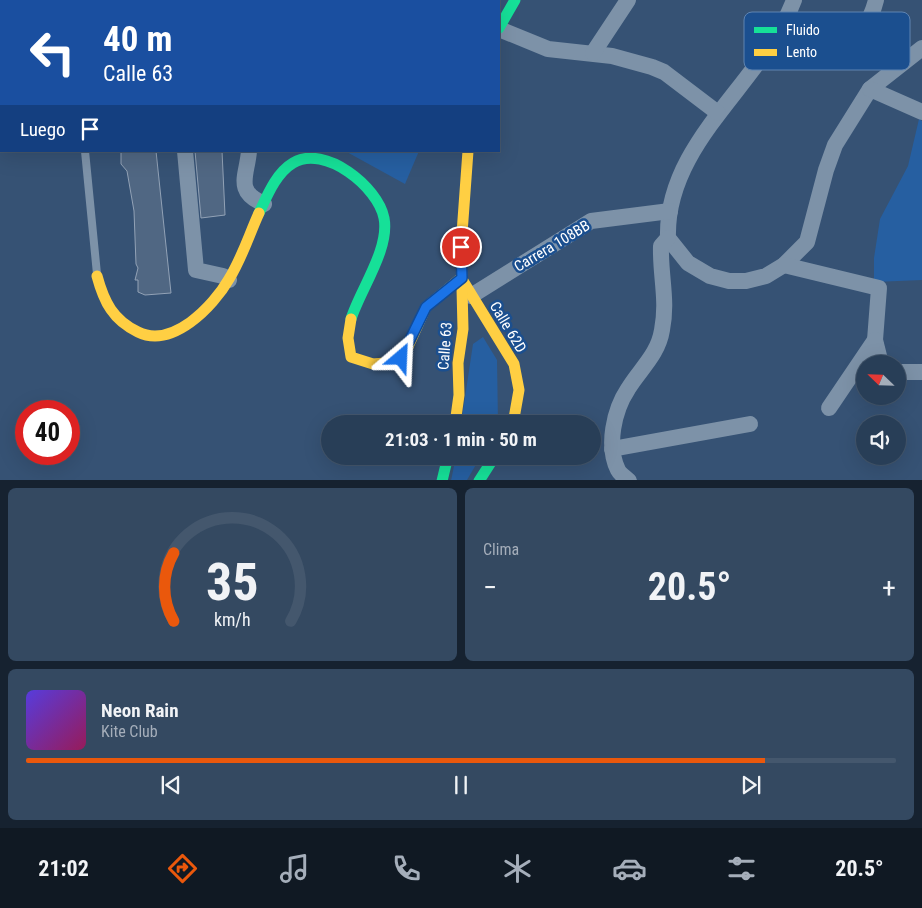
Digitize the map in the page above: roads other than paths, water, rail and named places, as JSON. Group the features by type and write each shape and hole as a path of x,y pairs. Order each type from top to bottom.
{"street":[{"path":"500,26 514,0"},
{"path":"593,53 628,0"},
{"path":"790,12 794,0"},
{"path":"500,28 548,49 593,53 639,62 664,72 718,113"},
{"path":"910,57 922,48"},
{"path":"629,480 618,471 612,449 614,418 627,390 652,359 662,332 666,297 661,246 668,238 670,211 684,171 718,113 753,70"},
{"path":"668,238 688,263 710,276 729,281 746,281 766,276 784,265 807,242 826,170 835,145 870,89 894,70"},
{"path":"870,89 922,112"},
{"path":"186,152 196,270 223,276 229,280"},
{"path":"250,152 243,182 249,195 264,204"},
{"name":"Calle 63","path":"457,415 459,395 458,363 463,328 461,247 468,152"},
{"path":"97,276 103,301 116,320 143,334 156,338 179,333 204,310 229,280 264,204 283,171 290,164 306,157 321,158 341,168 368,189 378,202 384,227 382,244 358,300 346,345 351,357 363,363 387,364 397,362 406,351 426,307 462,278"},
{"name":"Carrera 108BB","path":"471,296 591,221 670,211"},
{"path":"784,265 878,288 875,340 879,355"},
{"name":"Calle 62D","path":"462,278 471,296 514,364 520,390 515,415"},
{"path":"829,408 875,340"},
{"path":"906,372 922,372"},
{"path":"612,449 750,424"},
{"path":"442,480 446,465"},
{"path":"480,480 489,465"}],"lane":[{"path":"85,152 97,276"}]}
